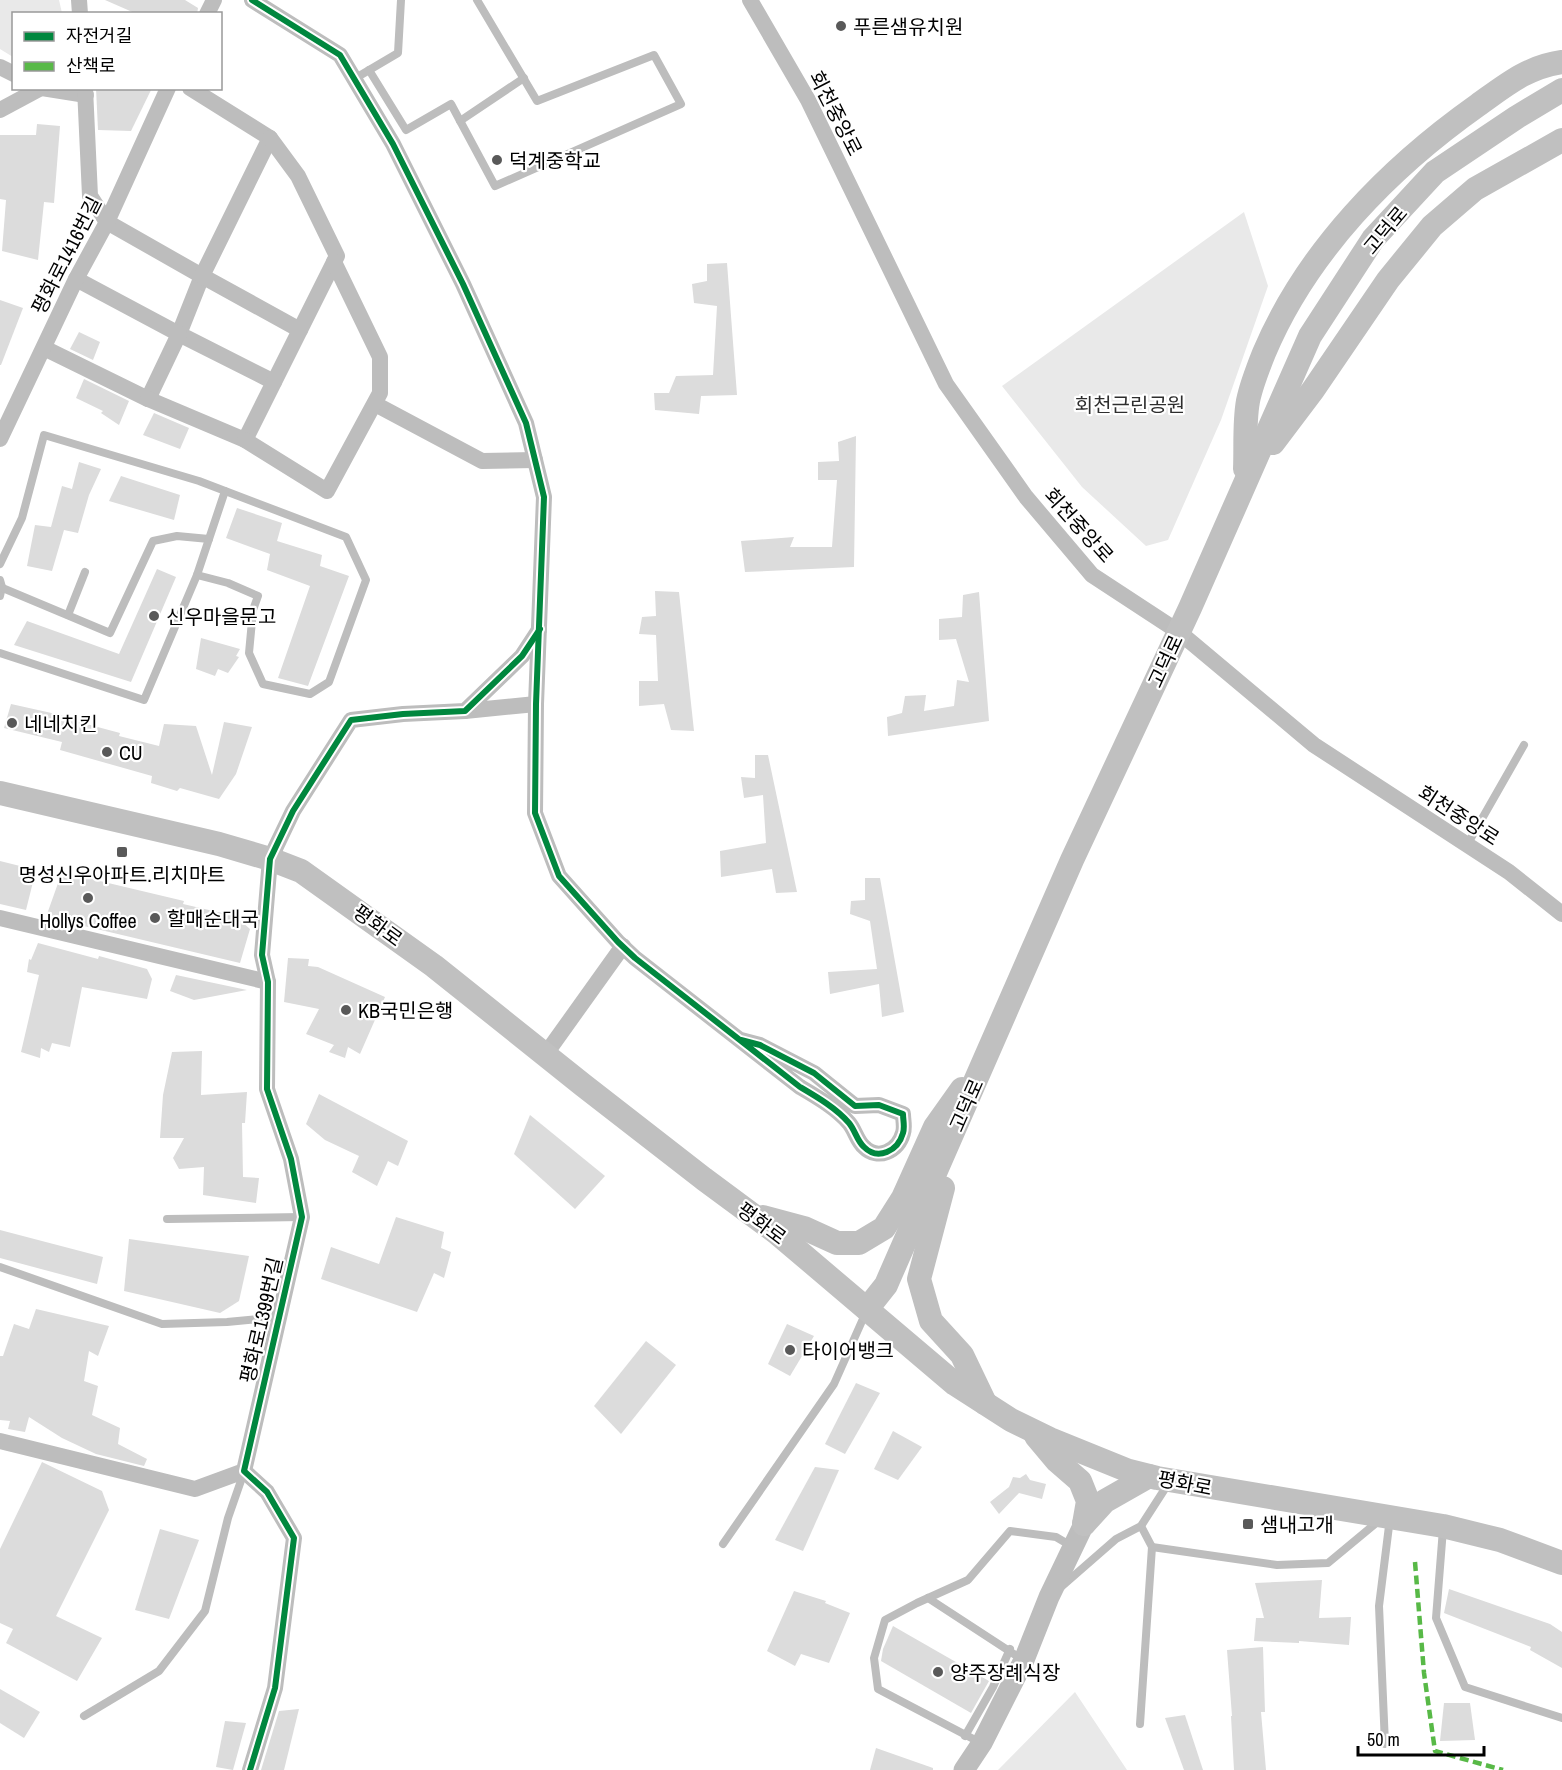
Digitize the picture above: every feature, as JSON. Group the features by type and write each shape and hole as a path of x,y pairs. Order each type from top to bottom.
{"main road":[{"path":"1245,481 1248,401 1263,354 1283,315 1317,259 1368,198 1443,129 1524,72 1562,61"},
{"name":"고덕로","path":"867,1309 886,1285 1072,860 1179,632 1310,336 1373,239 1436,172 1517,117 1562,90"},
{"path":"1245,481 1313,390 1388,280 1432,226 1475,189 1562,140"},
{"name":"평화로","path":"0,793 186,836 270,859 301,871 434,966 544,1055 777,1233 955,1384 1030,1429 1129,1471 1443,1526 1500,1540 1562,1563"},
{"path":"749,1213 804,1228 837,1243 859,1243 884,1227 903,1198 935,1127 991,1048"},
{"path":"965,1107 920,1279 931,1320 962,1355 985,1404"},
{"path":"1030,1429 1057,1461 1080,1481 1088,1501 1084,1524"},
{"path":"1084,1524 1105,1501 1160,1478"}],"street":[{"path":"252,0 340,56 393,144 463,284 526,423 544,497 536,704 535,813 559,876 635,958 800,1087 827,1104 850,1124 862,1146 874,1155 884,1154 896,1146 904,1132 903,1114 879,1105 855,1106 814,1074 760,1045 741,1040"},
{"name":"회천중앙로","path":"750,0 808,100 946,384 1026,497 1092,575 1179,632 1314,745 1509,872 1562,914"},
{"path":"0,110 38,90"},
{"path":"64,90 85,92 90,196 107,222 300,330"},
{"name":"평화로1416번길","path":"0,439 76,279 107,222 167,90"},
{"path":"193,90 270,138 298,176 337,256 244,440"},
{"path":"148,399 202,276 270,138"},
{"path":"44,348 148,399 244,440 327,490 380,393 380,357 334,262"},
{"path":"76,279 274,382"},
{"path":"375,404 483,461 535,460"},
{"path":"465,711 522,656 540,629"},
{"path":"270,859 293,811 351,720 536,704"},
{"name":"평화로1399번길","path":"244,1471 302,1217 291,1159 267,1089 268,982 262,955 270,859"},
{"path":"0,918 268,982"},
{"path":"544,1055 623,946"},
{"path":"0,1441 195,1490 244,1471 267,1492 294,1538 275,1688 250,1770"},
{"path":"964,1770 974,1740 1049,1597 1084,1524"}],"lane":[{"path":"354,79 398,53 401,0"},
{"path":"369,70 406,130 451,104 495,186 681,104 654,55 537,101 477,0"},
{"path":"460,121 524,78"},
{"path":"0,564 22,518 44,435 225,491 346,537 366,580 328,682 310,694 263,684 249,653 253,610 258,596 228,583 197,575"},
{"path":"0,653 144,700 197,575 225,491"},
{"path":"0,587 110,633 153,541 177,536 209,539"},
{"path":"68,615 85,572"},
{"path":"1467,845 1524,744"},
{"path":"167,1219 302,1217"},
{"path":"0,1267 162,1324 227,1322 278,1317"},
{"path":"723,1544 834,1384 867,1309"},
{"path":"84,1716 159,1671 205,1611 228,1518 244,1471"},
{"path":"1049,1597 1116,1539 1141,1526 1160,1478"},
{"path":"1152,1547 1277,1565 1328,1563 1387,1517"},
{"path":"1385,1744 1379,1606 1387,1517"},
{"path":"1140,1724 1152,1547 1141,1526"},
{"path":"1443,1526 1436,1618 1466,1687 1562,1718"},
{"path":"974,1740 878,1689 874,1658 885,1620 968,1581 1010,1532 1056,1537 1073,1547"},
{"path":"928,1598 1017,1655"}],"green space":[{"path":"0,0 59,0 62,12 12,12 12,56 0,49"},
{"name":"회천근린공원","path":"1244,212 1268,286 1221,420 1168,540 1146,546 1082,487 1002,386"},
{"path":"1075,1692 1127,1770 998,1770"}],"building":[{"path":"105,0 185,0 198,8 197,12 132,12"},
{"path":"96,90 151,90 131,131 98,130"},
{"path":"37,124 60,126 54,203 44,202 38,260 2,251 6,200 0,199 0,135 36,135"},
{"path":"727,263 737,395 701,396 699,414 655,410 654,393 669,393 676,376 713,375 717,306 694,303 692,284 707,281 707,264"},
{"path":"0,300 23,308 1,365 0,365"},
{"path":"79,332 100,342 93,360 70,349"},
{"path":"84,379 129,401 119,425 101,413 103,411 76,398"},
{"path":"154,413 189,428 180,449 143,435"},
{"path":"856,436 854,567 745,572 741,541 794,537 790,547 832,547 837,480 818,480 818,462 839,461 838,442"},
{"path":"79,462 101,469 89,495 78,533 64,530 52,571 27,566 35,525 51,527 62,486 72,489"},
{"path":"121,476 180,495 174,520 109,501"},
{"path":"237,508 282,523 277,541 322,555 320,566 349,576 308,686 278,678 310,586 267,570 270,554 226,538"},
{"path":"157,569 176,577 131,682 14,645 27,621 119,654"},
{"path":"655,591 679,592 694,731 671,730 664,704 639,706 639,681 658,681 656,635 639,634 642,617 656,616"},
{"path":"979,592 989,721 888,736 887,717 902,713 905,696 926,695 924,711 954,706 957,680 969,682 956,639 939,640 939,619 962,617 963,595"},
{"path":"201,638 240,649 236,656 239,657 228,673 218,669 215,676 196,669"},
{"path":"11,704 65,716 64,718 120,733 119,736 159,746 164,724 196,726 212,775 224,722 252,727 236,774 219,799 180,788 177,791 151,783 152,776 60,750 62,742 4,728"},
{"path":"755,755 768,755 797,892 776,893 772,869 721,877 720,851 766,843 763,795 744,798 741,777 755,778"},
{"path":"0,861 36,870 26,910 0,904"},
{"path":"62,872 184,901 183,904 235,916 250,929 240,963 46,917"},
{"path":"865,878 880,878 904,1012 882,1017 879,984 830,994 828,972 877,969 870,921 850,914 851,901 865,900"},
{"path":"38,943 147,969 152,979 147,999 82,987 70,1047 52,1043 49,1052 41,1048 40,1058 21,1052 39,975 27,972 29,959 31,960"},
{"name":"KB국민은행","path":"288,958 309,959 308,966 318,967 385,997 360,1054 348,1047 345,1058 329,1052 334,1045 306,1034 319,1009 284,1002"},
{"path":"176,975 247,990 194,1000 170,991"},
{"path":"202,1051 201,1095 247,1092 245,1123 242,1123 243,1177 259,1178 256,1203 203,1195 204,1167 179,1169 173,1158 184,1138 160,1138 163,1095 172,1052"},
{"path":"319,1094 408,1141 398,1166 388,1161 377,1186 352,1172 359,1156 325,1140 306,1124"},
{"path":"530,1115 605,1176 575,1209 514,1154"},
{"path":"396,1217 444,1232 441,1248 451,1252 444,1278 434,1273 417,1312 321,1279 331,1247 379,1264"},
{"path":"0,1230 103,1257 97,1284 0,1258"},
{"path":"129,1239 249,1256 239,1301 220,1313 124,1291"},
{"path":"36,1309 109,1326 98,1356 89,1351 84,1381 98,1386 92,1415 120,1428 118,1444 147,1459 144,1466 96,1454 62,1438 29,1417 25,1432 8,1429 10,1421 0,1420 0,1356 3,1356 14,1324 29,1329"},
{"name":"타이어뱅크","path":"787,1324 814,1336 790,1376 768,1364"},
{"path":"646,1341 676,1365 621,1434 594,1406"},
{"path":"856,1383 880,1393 845,1454 825,1444"},
{"path":"893,1431 922,1447 898,1480 874,1469"},
{"path":"42,1462 102,1491 109,1510 56,1616 102,1638 77,1681 6,1643 13,1629 0,1623 0,1549"},
{"path":"815,1467 839,1470 803,1551 775,1540"},
{"path":"1026,1474 1030,1480 1046,1484 1042,1499 1019,1493 999,1514 990,1502 1009,1487 1013,1477 1020,1478"},
{"path":"160,1529 199,1540 169,1619 135,1610"},
{"path":"1322,1580 1319,1618 1351,1617 1349,1645 1299,1641 1299,1643 1254,1641 1256,1618 1264,1618 1255,1583"},
{"path":"1449,1589 1550,1624 1562,1632 1562,1668 1530,1650 1531,1647 1444,1613"},
{"path":"794,1591 826,1601 825,1603 850,1613 829,1663 801,1654 795,1666 767,1651"},
{"name":"양주장례식장","path":"893,1626 989,1681 971,1713 881,1661 883,1649"},
{"path":"1263,1647 1265,1712 1261,1712 1266,1770 1234,1770 1227,1650"},
{"path":"0,1689 40,1712 24,1738 0,1723"},
{"path":"1444,1703 1470,1703 1475,1740 1440,1741"},
{"path":"299,1709 284,1770 261,1770 279,1711"},
{"path":"1185,1715 1203,1770 1184,1770 1165,1718"},
{"path":"225,1721 246,1723 233,1770 216,1767"},
{"path":"876,1748 933,1768 933,1770 870,1770"}],"marked path":[{"path":"1415,1562 1424,1673 1435,1751 1503,1770"}],"cycle path":[{"path":"252,0 340,55 393,144 463,284 526,423 544,497 536,704 535,813 559,876 635,958 800,1087 838,1112 869,1151 887,1152 897,1145 904,1128 903,1114 879,1105 855,1106 814,1073 760,1045 741,1040"},
{"path":"250,1770 275,1688 294,1538 267,1492 244,1471 302,1217 291,1159 267,1089 268,982 262,955 270,859 293,811 351,720 403,714 465,711 522,656 540,629"}],"place":[{"name":"푸른샘유치원","path":"841,26"},
{"name":"덕계중학교","path":"497,160"},
{"name":"신우마을문고","path":"154,616"},
{"name":"네네치킨","path":"12,723"},
{"name":"CU","path":"107,752"},
{"name":"명성신우아파트.리치마트","path":"122,852"},
{"name":"Hollys Coffee","path":"88,898"},
{"name":"할매순대국","path":"155,918"},
{"name":"KB국민은행","path":"346,1010"},
{"name":"타이어뱅크","path":"790,1350"},
{"name":"샘내고개","path":"1248,1524"},
{"name":"양주장례식장","path":"938,1672"}]}
